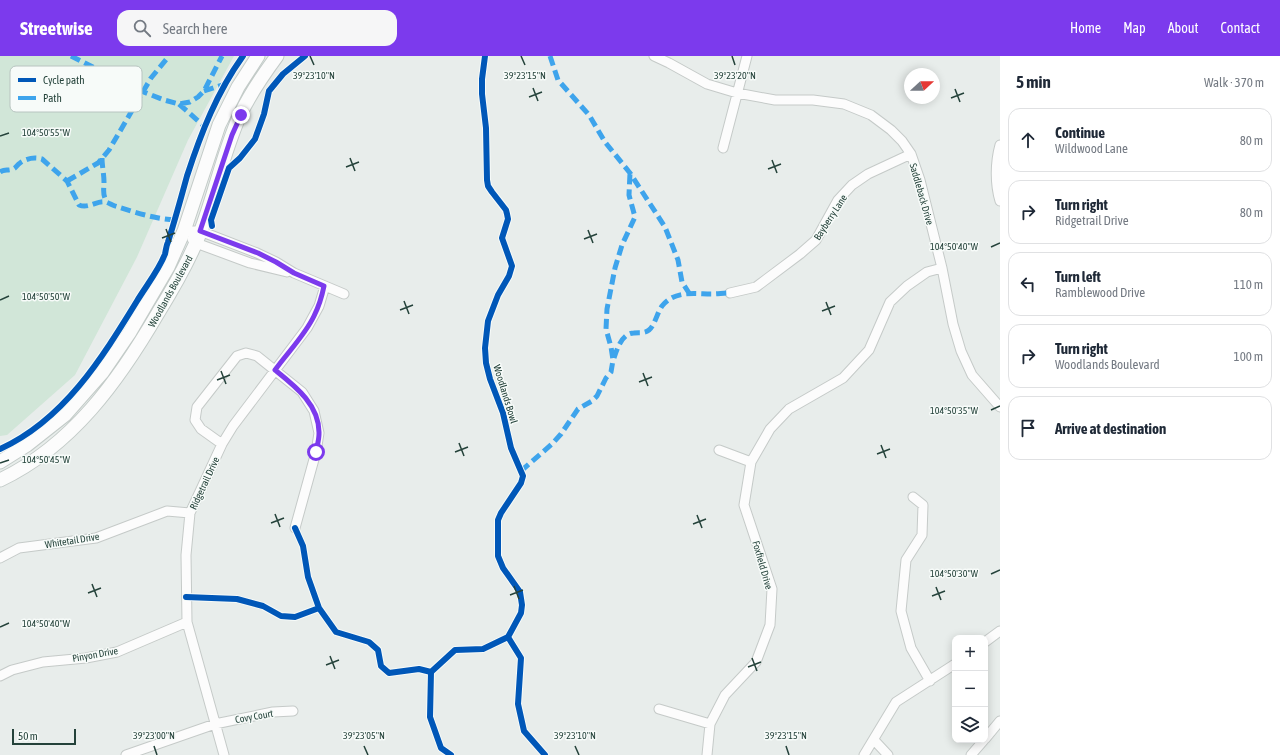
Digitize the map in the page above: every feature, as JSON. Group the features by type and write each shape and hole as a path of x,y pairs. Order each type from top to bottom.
{"street":[{"name":"Woodlands Boulevard","path":"0,462 27,446 56,423 85,394 102,373 130,332 168,267 184,231 219,125 238,87 258,56"},
{"name":"Woodlands Boulevard","path":"0,480 15,473 54,445 78,424 112,386 126,367 183,270 198,237 232,135 259,81 277,56"},
{"name":"Saddleback Drive","path":"654,56 706,84 737,93 775,100 813,100 844,104 871,115 886,126 902,141 911,154 920,180 961,351 972,375 1000,407"},
{"path":"723,148 747,56"},
{"path":"1000,145 997,172 1000,201"},
{"name":"Bayberry Lane","path":"730,293 756,287 800,254 816,240 838,200 852,185 868,174 911,154"},
{"path":"184,231 250,263 294,273 344,294"},
{"name":"Foxfield Drive","path":"707,755 710,724 725,695 756,662 770,625 772,589 744,505 751,462 770,429 789,409 843,378 869,350 890,302 907,286 927,272 942,268"},
{"name":"Ridgetrail Drive","path":"224,755 188,622 186,555 190,513 222,444 233,426 308,328 319,306 324,286"},
{"path":"222,444 201,429 195,420 197,407 234,360 242,354 257,356 302,392 314,411 319,433 316,452 295,528"},
{"path":"719,450 751,462"},
{"path":"914,497 923,505 922,535 906,560 900,611 912,648 930,680"},
{"name":"Whitetail Drive","path":"0,558 19,548 96,538 167,511 190,513"},
{"name":"Pinyon Drive","path":"0,676 12,670 43,662 86,658 117,652 188,622"},
{"path":"988,640 1000,631"},
{"path":"864,755 896,702 952,666"},
{"path":"659,709 710,724"},
{"name":"Covy Court","path":"126,755 215,724 273,712 293,711"},
{"path":"988,735 1000,721"},
{"path":"874,740 888,755"},
{"path":"971,755 982,743"}],"green space":[{"path":"0,56 234,56 188,140 137,257 75,375 7,435 0,436"}],"marked path":[{"path":"71,56 91,66"},
{"path":"142,93 151,78 169,56"},
{"path":"142,91 179,104 190,102 204,91 222,56"},
{"path":"550,56 558,80 589,115 605,142 630,173 665,227 678,260 682,282 689,293"},
{"path":"204,91 225,84"},
{"path":"179,104 204,126"},
{"path":"67,181 98,163 109,150 131,112"},
{"path":"102,158 104,194 107,202"},
{"path":"0,172 14,169 20,163 28,159 42,159 67,181 79,205 86,206 99,202 106,202 145,215 175,220"},
{"path":"521,471 552,444 561,434 578,409 592,401 597,396 606,378 611,372 613,360 606,329 607,309 615,268 622,245 635,217 629,195 630,173"},
{"path":"614,358 618,346 623,339 630,334 649,330 662,306 673,297 685,294 730,293"}],"cycle path":[{"path":"0,449 23,437 43,422 79,386 110,344 156,272 165,254 187,176 210,113 225,84 243,56"},
{"path":"212,226 211,220 229,168 240,158 255,139 264,114 269,91 283,74 305,56"},
{"name":"Woodlands Bowl","path":"451,755 441,748 430,717 431,672 455,650 483,649 508,637 521,613 522,605 520,592 503,568 498,556 498,520 521,483 523,476 511,448 503,413 490,379 486,363 485,348 488,321 498,295 509,276 512,266 502,238 508,219 506,210 488,186 487,180 486,128 482,94 485,56"},
{"path":"295,528 303,546 308,577 319,608"},
{"path":"186,597 237,599 263,606 281,616 295,617 319,608 336,632 369,642 378,650 381,666 389,673 419,669 431,672"},
{"path":"508,637 521,658 518,704 524,731 545,755"}],"route":[{"path":"241,115 232,135 200,231 258,253 294,273 324,286 319,306 308,328 275,370 302,392 314,411 319,433 316,452"}]}
